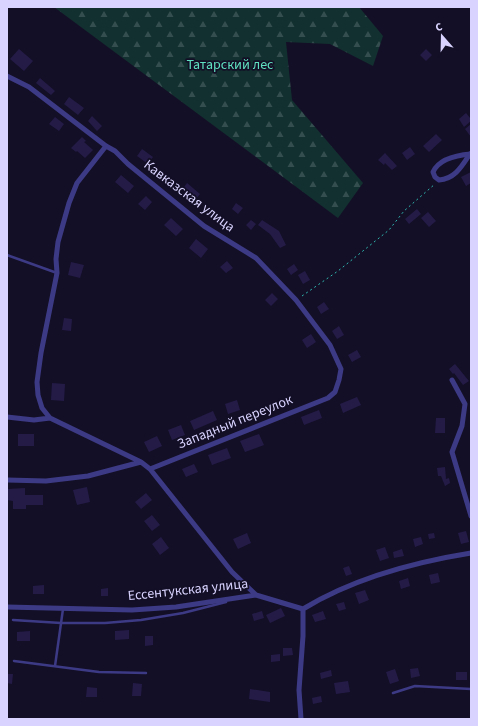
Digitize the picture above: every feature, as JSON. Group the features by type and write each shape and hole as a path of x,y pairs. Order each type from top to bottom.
{"street":[{"name":"Кавказская улица","path":"7,76 29,87 106,146 116,151 128,164 204,226 256,258 296,300 330,344 341,369 335,392 328,398"},
{"path":"106,146 77,183 69,203 58,242 56,259 58,273 41,353 37,382 38,395 42,408 50,418 141,462 150,469 232,572 256,595"},
{"path":"471,154 457,172 447,180 439,180 435,177 433,172 436,166 459,155 471,154"},
{"path":"452,380 465,404 462,426 452,452 471,516"},
{"name":"Западный переулок","path":"150,469 328,398"},
{"path":"7,417 34,420 50,418"},
{"path":"7,480 46,481 88,476 141,462"},
{"path":"301,719 299,690 303,636 303,609 352,584 412,565 471,553"},
{"name":"Ессентукская улица","path":"7,607 132,610 176,606 256,595 303,609"}],"lane":[{"path":"7,255 58,273"},
{"path":"13,620 61,623 105,623 141,620 184,613 231,600 236,597"},
{"path":"55,666 63,608"},
{"path":"14,661 99,672 146,673"},
{"path":"393,693 415,686 471,689"}],"path":[{"path":"296,300 338,271 390,230 404,211 439,180"}],"green space":[{"name":"Татарский лес","path":"54,7 359,7 383,36 373,66 330,44 286,42 292,100 363,183 338,218"}],"building":[{"path":"19,49 33,61 24,71 10,59"},
{"path":"426,49 432,55 426,61 420,55"},
{"path":"40,78 55,91 51,95 36,83"},
{"path":"69,97 84,108 78,115 64,104"},
{"path":"466,113 471,121 464,127 459,119"},
{"path":"92,116 102,126 97,131 88,121"},
{"path":"55,117 64,124 59,131 49,124"},
{"path":"471,124 471,137 465,129"},
{"path":"436,134 442,140 429,152 423,146"},
{"path":"82,137 86,141 84,142 93,150 85,158 71,148"},
{"path":"410,147 415,154 407,160 402,153"},
{"path":"142,149 153,157 148,164 137,156"},
{"path":"385,153 397,166 392,170 385,163 384,165 378,160"},
{"path":"471,172 471,183 466,186 461,177"},
{"path":"121,175 134,186 128,193 115,182"},
{"path":"187,183 200,194 195,200 182,190"},
{"path":"146,196 152,202 145,210 138,204"},
{"path":"236,203 243,208 238,214 232,209"},
{"path":"417,209 421,214 409,224 405,219"},
{"path":"428,212 436,221 429,227 421,218"},
{"path":"171,218 183,229 176,236 164,225"},
{"path":"251,220 256,224 251,230 246,225"},
{"path":"262,220 279,231 286,245 280,248 270,234 258,225"},
{"path":"196,239 208,249 201,258 189,248"},
{"path":"227,261 233,268 226,273 220,267"},
{"path":"71,262 84,265 80,278 68,275"},
{"path":"294,264 298,270 291,275 287,269"},
{"path":"305,271 310,280 303,284 298,275"},
{"path":"272,293 278,299 271,306 265,300"},
{"path":"324,302 329,309 321,314 317,307"},
{"path":"64,318 72,319 71,331 62,330"},
{"path":"339,326 344,335 337,339 332,331"},
{"path":"311,334 316,342 307,348 302,340"},
{"path":"357,350 361,357 352,362 348,355"},
{"path":"455,364 469,381 463,385 449,369"},
{"path":"52,383 65,384 64,401 51,400"},
{"path":"357,397 361,405 343,413 340,404"},
{"path":"237,400 240,410 228,414 225,404"},
{"path":"319,410 322,418 304,425 301,417"},
{"path":"213,411 217,420 194,430 190,421"},
{"path":"436,418 445,418 445,433 435,433"},
{"path":"181,425 185,435 172,440 168,430"},
{"path":"18,434 34,434 34,446 18,446"},
{"path":"259,434 264,445 245,452 240,441"},
{"path":"157,436 162,446 149,452 144,442"},
{"path":"227,448 231,458 212,465 208,455"},
{"path":"194,464 198,472 186,477 182,469"},
{"path":"445,467 446,479 449,478 450,483 445,486 441,476 438,476 437,468"},
{"path":"87,487 90,502 77,505 73,490"},
{"path":"25,488 25,495 43,495 43,505 26,505 26,509 13,509 13,501 7,500 7,489"},
{"path":"146,493 152,500 141,509 135,502"},
{"path":"152,515 160,525 152,531 144,521"},
{"path":"466,531 469,542 461,544 458,533"},
{"path":"247,533 251,543 238,549 233,539"},
{"path":"434,533 435,538 429,539 428,534"},
{"path":"161,537 169,548 160,555 152,544"},
{"path":"421,537 423,544 415,547 413,539"},
{"path":"385,547 389,558 380,561 376,550"},
{"path":"402,549 404,556 394,558 393,552"},
{"path":"349,566 352,574 346,576 343,568"},
{"path":"438,573 440,582 431,584 429,575"},
{"path":"408,578 410,586 401,589 399,581"},
{"path":"44,585 44,594 33,594 33,586"},
{"path":"108,588 108,596 101,596 101,589"},
{"path":"365,590 369,600 359,604 355,593"},
{"path":"344,602 346,609 339,611 336,604"},
{"path":"281,608 285,616 270,623 266,615"},
{"path":"262,611 264,618 254,621 252,614"},
{"path":"323,611 326,619 315,622 312,615"},
{"path":"129,630 129,639 115,640 115,631"},
{"path":"30,631 30,641 17,641 17,632"},
{"path":"145,636 153,636 153,645 145,646"},
{"path":"283,648 292,648 293,655 283,656"},
{"path":"280,654 280,661 271,662 271,655"},
{"path":"418,668 420,676 411,678 410,669"},
{"path":"395,669 399,681 390,684 386,672"},
{"path":"331,670 332,676 321,679 320,673"},
{"path":"456,672 467,672 467,680 456,680"},
{"path":"7,674 13,674 12,684 7,683"},
{"path":"348,681 350,692 336,694 334,683"},
{"path":"133,683 142,684 141,696 132,696"},
{"path":"87,687 97,688 97,697 86,697"},
{"path":"250,689 270,692 270,702 249,699"},
{"path":"321,696 322,702 313,704 312,698"}]}
